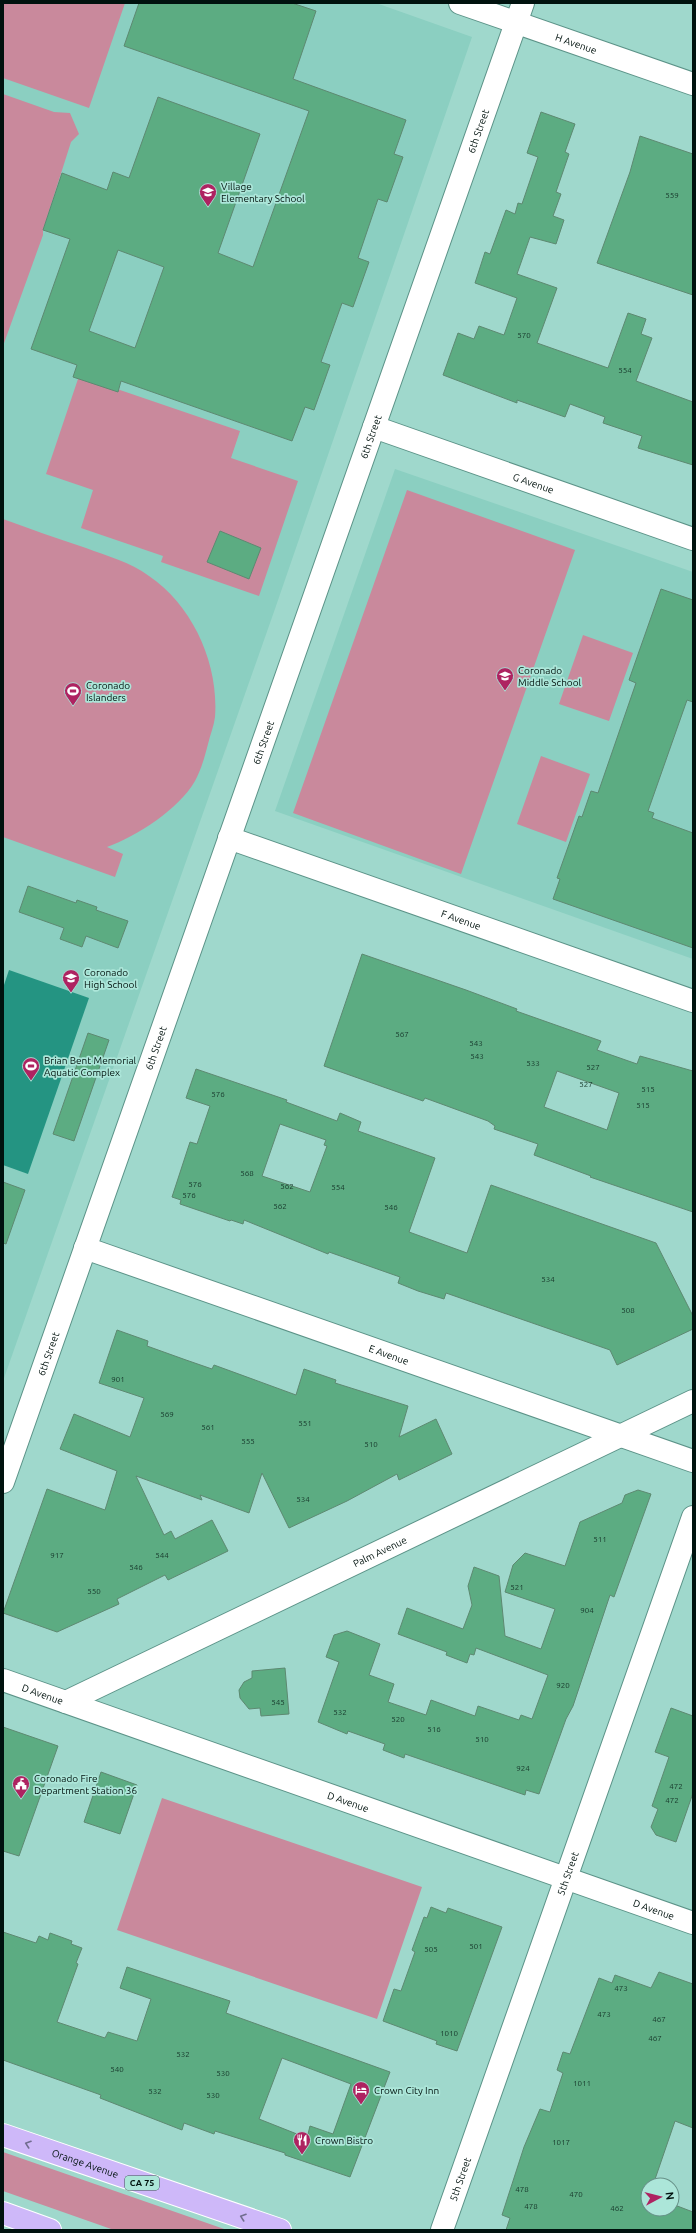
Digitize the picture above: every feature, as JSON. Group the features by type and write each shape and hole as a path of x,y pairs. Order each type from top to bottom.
{"highway":[{"name":"Orange Avenue","path":"3,2135 280,2230"},
{"path":"3,2214 50,2230"}],"street":[{"name":"H Avenue","path":"460,3 520,13 693,84"},
{"name":"6th Street","path":"3,1482 520,13"},
{"name":"G Avenue","path":"374,428 693,539"},
{"name":"F Avenue","path":"229,838 693,1001"},
{"name":"E Avenue","path":"85,1248 693,1461"},
{"name":"Palm Avenue","path":"66,1702 693,1401"},
{"name":"5th Street","path":"442,2230 693,1516"},
{"name":"D Avenue","path":"3,1680 693,1923"}],"shaded area":[{"name":"Village Elementary School","path":"3,3 376,3 472,37 276,606 3,1381"},
{"path":"3,3 125,3 89,108 3,78"},
{"path":"3,94 54,112 70,113 79,134 71,142 43,230 43,235 3,346"},
{"path":"79,376 240,431 231,458 298,481 259,596 161,562 163,556 81,528 93,490 46,474"},
{"name":"Coronado Middle School","path":"395,469 693,572 693,959 275,811"},
{"path":"407,490 575,550 461,874 293,813"},
{"path":"3,519 86,548 142,571 165,588 178,603 200,638 207,657 213,677 215,717 206,753 199,772 188,791 179,802 168,811 144,829 107,847 123,854 115,877 3,837"},
{"path":"583,635 633,653 609,721 559,704"},
{"path":"541,756 590,774 566,842 517,824"},
{"name":"Brian Bent Memorial Aquatic Complex","path":"9,970 89,998 28,1174 3,1165 3,988"},
{"path":"162,1798 422,1887 377,2019 117,1930"},
{"path":"3,2152 227,2230 114,2230 3,2191"}],"building":[{"path":"139,3 292,3 316,11 293,79 406,120 394,154 403,157 387,202 378,199 358,258 369,262 353,307 342,303 321,362 330,365 314,410 305,407 292,441 121,381 118,392 73,377 77,365 31,349 70,239 43,230 62,173 107,190 113,172 129,178 158,97 260,134 218,253 253,267 309,111 124,46","holes":["118,250 164,267 135,348 89,331"]},
{"path":"541,112 575,124 565,152 569,154 556,192 561,194 553,216 564,220 556,244 530,237 517,274 557,288 537,343 608,368 628,313 646,319 641,334 652,338 636,381 693,402 693,465 638,448 642,436 603,423 605,417 570,404 565,417 517,400 517,403 443,375 458,333 474,339 479,326 504,335 517,298 475,283 485,252 490,254 506,210 515,214 518,203 522,204 538,157 527,153"},
{"path":"640,136 693,154 693,295 597,263 630,172"},
{"path":"220,531 261,548 249,579 207,562"},
{"path":"661,589 693,600 693,702 687,700 648,811 654,813 652,818 693,833 693,948 553,899 560,879 557,878 579,816 582,817 591,791 598,793 636,683 629,680"},
{"path":"28,886 76,903 77,900 97,907 96,910 128,921 118,948 86,936 82,947 60,939 64,928 19,912"},
{"path":"362,954 466,990 517,1009 516,1011 601,1041 597,1050 637,1064 640,1056 693,1071 693,1212 590,1177 591,1176 534,1155 538,1144 494,1129 495,1126 488,1121 425,1098 423,1101 324,1066","holes":["557,1071 619,1093 607,1130 544,1107"]},
{"path":"88,1033 109,1040 74,1141 53,1134"},
{"path":"196,1069 287,1100 286,1102 337,1121 340,1113 361,1122 358,1131 435,1158 409,1232 467,1253 491,1185 656,1243 693,1316 693,1329 617,1365 610,1350 446,1293 444,1299 418,1291 398,1283 400,1277 329,1252 328,1254 244,1220 243,1224 230,1221 180,1204 181,1200 172,1197 190,1142 197,1144 210,1106 186,1098","holes":["280,1124 326,1140 324,1145 327,1146 310,1192 262,1176"]},
{"path":"3,1182 25,1190 6,1244 3,1243"},
{"path":"117,1330 148,1341 147,1346 212,1369 214,1365 296,1395 304,1369 336,1380 335,1383 408,1406 399,1437 436,1419 452,1454 399,1480 397,1474 347,1501 289,1528 262,1473 249,1513 200,1495 202,1500 136,1476 164,1535 171,1531 175,1539 212,1520 228,1551 168,1580 165,1575 117,1599 119,1604 57,1632 3,1613 47,1489 105,1510 117,1471 60,1449 74,1414 130,1437 144,1398 99,1383"},
{"path":"638,1490 651,1494 614,1597 610,1595 573,1706 566,1719 539,1794 526,1790 525,1795 405,1754 404,1758 383,1750 385,1744 348,1731 347,1734 318,1722 339,1662 326,1657 334,1635 347,1631 380,1644 369,1675 394,1684 388,1702 426,1715 431,1700 475,1716 478,1706 519,1720 521,1715 532,1719 548,1675 476,1648 474,1655 470,1654 467,1663 446,1655 447,1652 398,1634 407,1608 463,1629 472,1605 468,1586 474,1567 499,1576 505,1636 541,1649 555,1609 505,1592 513,1565 525,1553 565,1566 580,1522 622,1503 625,1495"},
{"path":"285,1668 289,1714 261,1716 260,1708 249,1709 240,1698 239,1690 244,1682 252,1678 252,1671"},
{"path":"671,1708 693,1716 693,1793 676,1842 656,1835 651,1827 658,1809 652,1806 669,1757 655,1752"},
{"name":"Coronado Fire Department Station 36","path":"3,1727 58,1746 19,1856 3,1851"},
{"path":"101,1772 137,1785 120,1834 84,1822"},
{"path":"431,1907 446,1913 448,1908 502,1927 457,2051 436,2044 437,2041 383,2021 394,1989 401,1991 415,1952 412,1950 424,1917 427,1918"},
{"path":"3,1932 36,1943 39,1936 48,1940 50,1933 72,1941 71,1944 82,1948 76,1963 78,1964 57,2022 105,2038 108,2032 137,2041 151,1999 120,1988 127,1967 230,2001 226,2013 390,2072 350,2177 285,2155 285,2153 215,2131 214,2134 184,2123 182,2130 100,2098 101,2095 3,2060","holes":["282,2058 351,2084 333,2134 310,2126 307,2138 259,2119"]},
{"path":"659,1972 693,1984 693,2128 675,2121 656,2177 640,2177 640,2217 680,2217 680,2207 693,2212 693,2230 506,2230 510,2218 502,2215 524,2147 540,2109 550,2112 563,2073 557,2070 563,2052 570,2054 599,1978 612,1983 615,1975 651,1988"}],"place":[{"name":"Village Elementary School","path":"208,207"},
{"name":"Coronado Middle School","path":"505,691"},
{"name":"Coronado Islanders","path":"73,706"},
{"name":"Coronado High School","path":"71,993"},
{"name":"Brian Bent Memorial Aquatic Complex","path":"31,1081"},
{"name":"Coronado Fire Department Station 36","path":"21,1799"},
{"name":"Crown City Inn","path":"361,2105"},
{"name":"Crown Bistro","path":"302,2155"}]}
